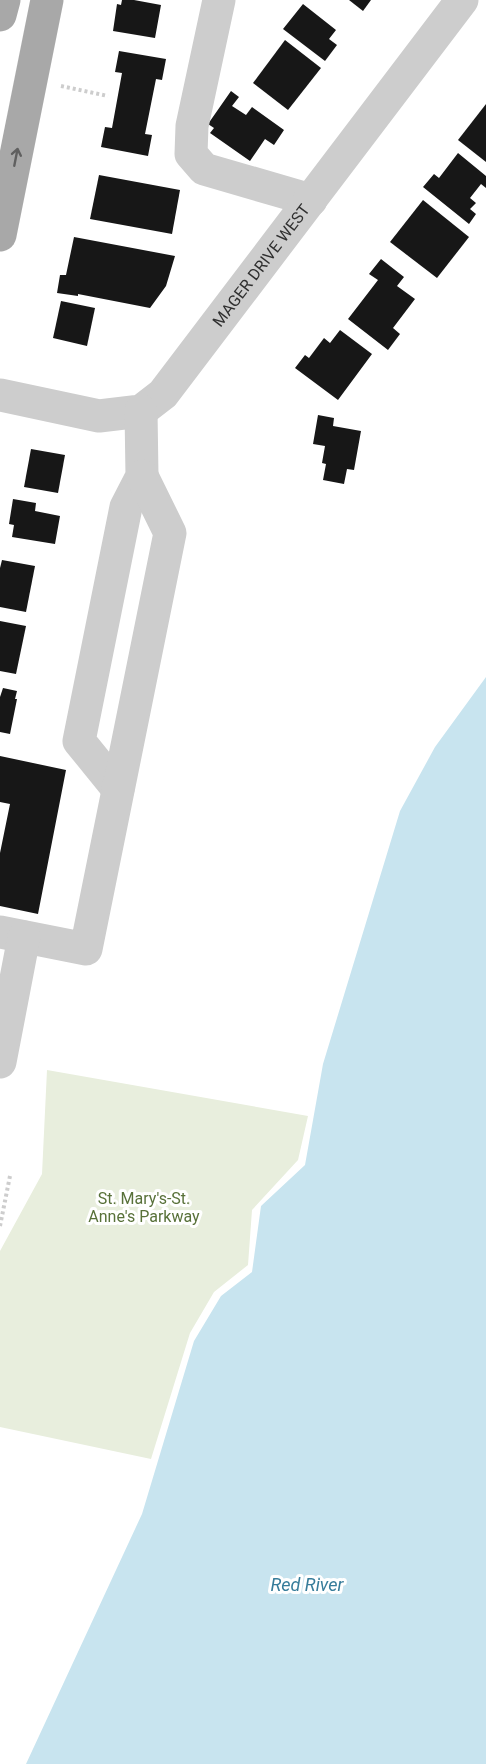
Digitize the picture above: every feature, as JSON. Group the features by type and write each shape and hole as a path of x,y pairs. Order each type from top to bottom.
{"main road":[{"path":"0,15 3,0"},
{"path":"0,235 48,0"}],"street":[{"path":"219,0 192,126 191,154 204,169 310,200"},
{"name":"MAGER DRIVE WEST","path":"141,411 163,394 462,0"},
{"path":"0,395 99,416 141,411 142,476 170,533 86,949 12,935 0,1062"},
{"path":"118,789 79,741 126,507 142,476"}],"path":[{"path":"61,86 108,96"},
{"path":"0,1226 10,1176"}],"green space":[{"name":"St. Mary's-St. Anne's Parkway","path":"47,1070 308,1116 298,1160 252,1210 248,1265 214,1292 190,1333 151,1459 0,1427 0,1251 42,1174"}],"water":[{"name":"Red River","path":"486,677 486,1764 26,1764 142,1514 194,1341 221,1296 252,1272 261,1206 305,1165 323,1064 400,811 435,747"}],"building":[{"path":"122,0 161,5 155,38 113,31 117,4 121,5"},
{"path":"349,0 371,0 363,11"},
{"path":"303,4 336,30 329,39 337,45 325,61 283,29"},
{"path":"285,40 321,68 288,110 253,83"},
{"path":"119,51 166,59 162,80 156,79 145,134 152,135 148,156 101,147 105,127 112,128 122,73 115,72"},
{"path":"231,91 239,97 232,106 246,115 252,107 284,130 274,145 265,139 250,161 210,133 214,128 208,124"},
{"path":"486,104 486,162 458,140"},
{"path":"458,153 486,176 486,188 481,184 470,198 476,203 470,209 476,214 469,224 423,187 434,174 439,178"},
{"path":"99,175 180,190 172,234 90,219"},
{"path":"423,200 469,237 437,278 390,242"},
{"path":"74,237 175,256 166,286 150,308 78,294 78,296 57,293 60,275 66,275"},
{"path":"381,259 404,277 397,286 415,299 393,328 400,334 388,350 348,319 378,280 369,274"},
{"path":"61,301 95,308 87,346 53,338"},
{"path":"340,330 372,354 338,400 295,368 305,355 309,358 324,338 330,343"},
{"path":"318,415 334,418 333,426 361,431 354,470 347,469 344,484 323,480 326,464 322,463 325,446 313,444"},
{"path":"31,449 65,455 58,493 24,487"},
{"path":"13,499 36,503 35,511 60,516 55,544 12,537 14,525 9,524"},
{"path":"2,560 35,566 26,612 0,607"},
{"path":"0,621 26,626 16,674 0,671"},
{"path":"3,688 17,691 10,734 0,732 0,697"},
{"path":"0,756 66,770 38,914 0,906 0,853 10,804 0,802"}]}
